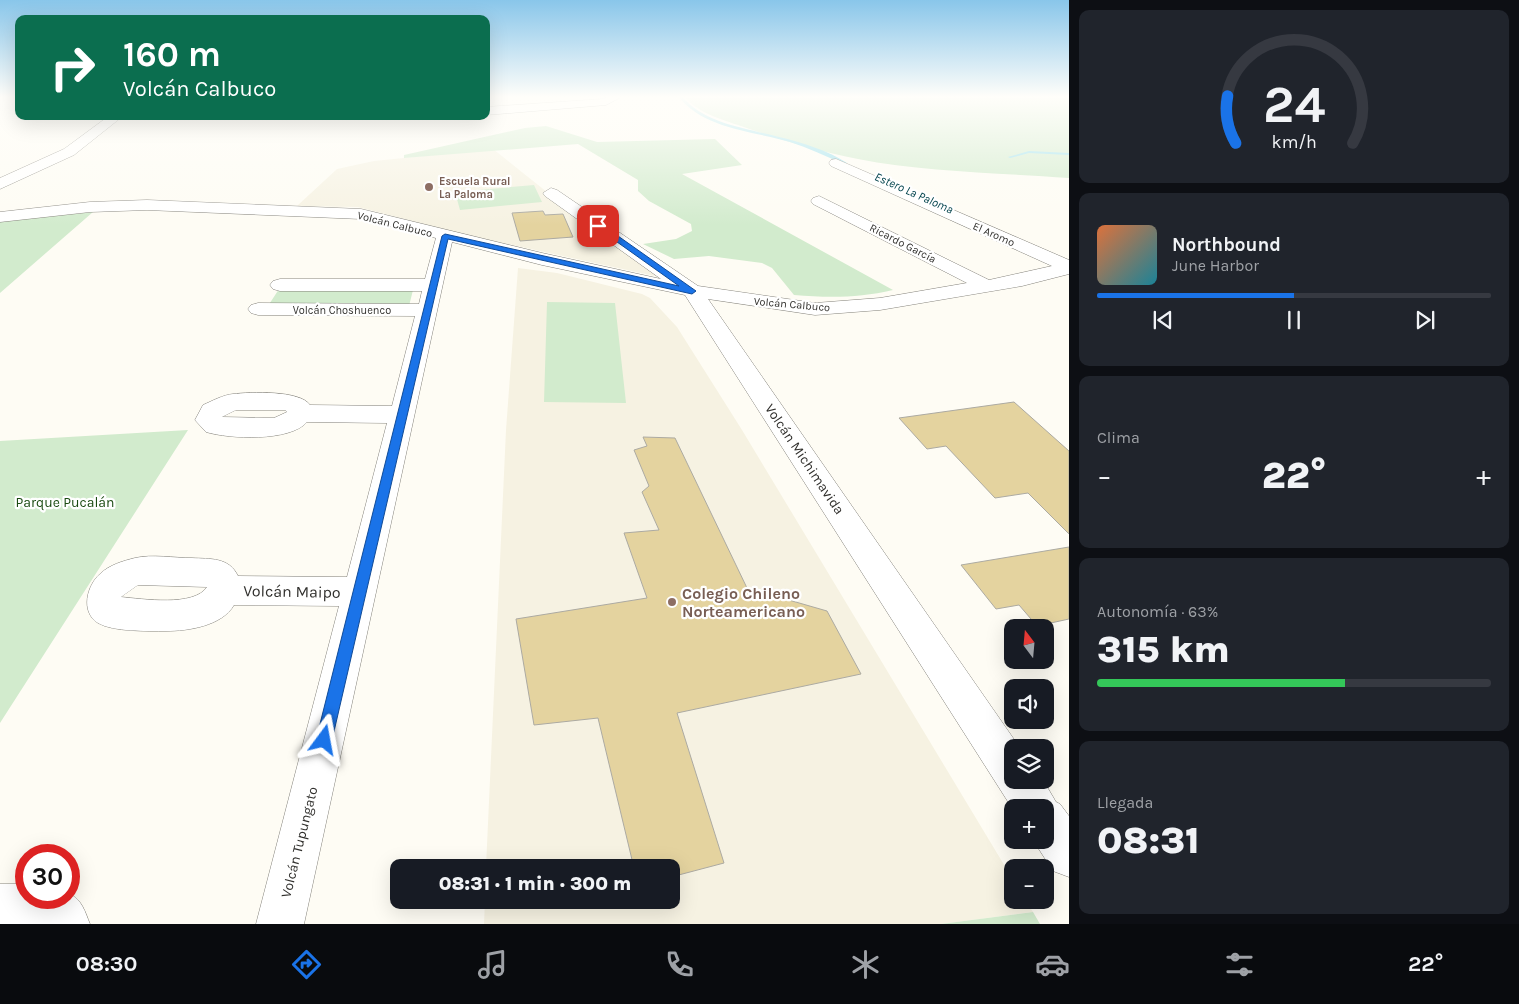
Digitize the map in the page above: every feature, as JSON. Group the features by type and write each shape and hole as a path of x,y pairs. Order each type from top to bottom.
{"street":[{"path":"0,184 68,152 86,139"},
{"name":"El Aromo","path":"836,163 1067,270"},
{"name":"Volcán Michimavida","path":"551,193 692,291 1004,758"},
{"name":"Ricardo García","path":"819,201 987,286"},
{"name":"Volcán Calbuco","path":"0,217 106,206 243,207 361,214 445,236 692,291 786,306 831,308 880,304 1022,280 1067,270"},
{"name":"Volcán Tupungato","path":"280,924 445,236"},
{"name":"Volcán Choshuenco","path":"280,285 430,298"},
{"name":"Volcán Choshuenco","path":"258,309 430,298"},
{"path":"300,413 402,415"},
{"name":"Volcán Maipo","path":"224,590 360,592"},
{"path":"1054,832 1069,855"},
{"path":"0,908 48,908 57,911 66,924"}],"shaded area":[{"name":"Escuela Rural La Paloma","path":"493,149 562,204 664,278 471,236 358,207 297,206 337,169 374,161"},
{"name":"Colegio Chileno Norteamericano","path":"518,268 557,273 642,294 650,298 677,327 742,430 1004,865 1004,909 1031,909 1033,912 941,924 484,924 485,909 680,909 680,859 486,859 506,430"}],"green space":[{"path":"475,139 588,139 597,142 715,139 742,165 682,174 893,290 844,297 794,295 772,268 762,263 709,256 674,259 643,244 676,239 692,231 691,224 649,201 638,191 638,180 578,144 404,158 404,155"},
{"path":"781,139 1069,139 1069,178 909,167 843,156"},
{"path":"534,185 542,202 460,210 455,192"},
{"path":"93,212 0,293 0,221"},
{"path":"279,289 413,290 409,306 268,306"},
{"path":"547,302 615,303 626,403 544,402"},
{"name":"Parque Pucalán","path":"188,430 0,723 0,441"},
{"path":"1033,912 1040,924 941,924"}],"building":[{"path":"543,211 545,215 563,214 573,237 520,241 512,213"},
{"path":"1014,402 1069,451 1069,534 1028,493 995,498 946,446 927,449 899,418"},
{"path":"643,437 675,438 747,588 827,611 861,674 677,713 724,863 680,875 680,859 632,859 598,718 534,725 516,619 647,598 624,533 659,530 642,492 649,486 634,450 647,446"},
{"path":"1069,547 1069,619 1054,622 1054,619 1031,619 1019,605 996,609 961,565"}],"waterway":[{"name":"Estero La Paloma","path":"784,139 812,148 845,163"},
{"path":"1010,157 1029,152 1069,154"}],"place":[{"name":"Escuela Rural La Paloma","path":"429,187"},
{"name":"Colegio Chileno Norteamericano","path":"672,602"}],"route":[{"path":"324,740 445,236 692,291 598,226"}]}
